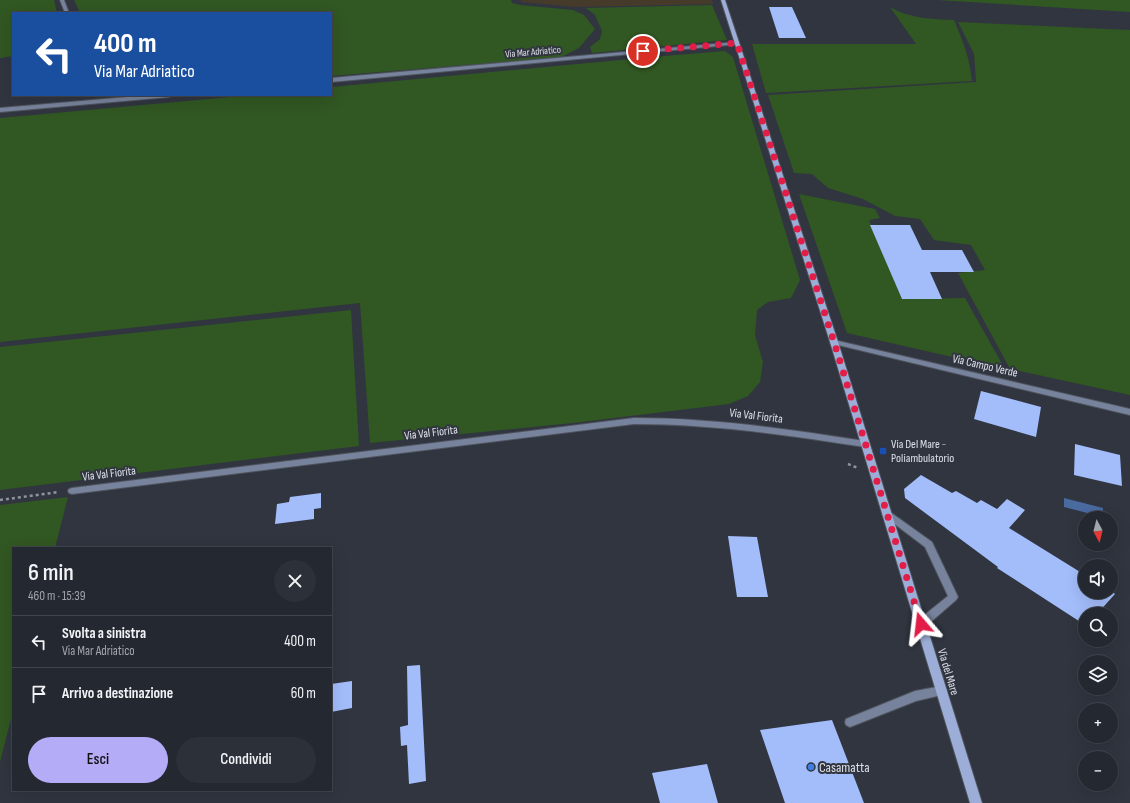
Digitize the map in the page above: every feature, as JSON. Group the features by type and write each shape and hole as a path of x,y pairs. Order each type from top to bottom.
{"main road":[{"name":"Via del Mare","path":"723,0 834,342 976,803"}],"street":[{"path":"62,0 66,12"},
{"name":"Via Mar Adriatico","path":"332,80 737,43"},
{"path":"94,96 96,102"},
{"path":"0,110 159,96"},
{"name":"Via Campo Verde","path":"834,342 1130,412"},
{"name":"Via Val Fiorita","path":"72,491 634,421 680,421 735,425 865,444"},
{"path":"887,514 929,545 953,598 921,624"},
{"path":"850,722 915,696 942,691"}],"path":[{"name":"Via Val Fiorita","path":"0,500 72,491"}],"shaded area":[{"path":"521,0 712,0 713,4 576,7 521,2"}],"green space":[{"path":"0,0 54,0 57,12 12,12 12,56 0,58"},
{"path":"74,0 511,0 512,3 520,5 573,10 584,15 595,29 579,48 561,57 332,76 332,12 80,12"},
{"path":"937,0 1130,0 1130,12"},
{"path":"712,5 727,40 592,53 590,47 600,39 602,31 595,15 586,8"},
{"path":"890,7 913,16 929,19 954,20 966,50 972,81 766,93 752,44 916,44"},
{"path":"958,22 1130,30 1130,395 1010,369 958,273 985,270 971,245 934,240 920,219 895,216 863,199 828,188 812,174 794,173 768,95 976,82 974,54"},
{"path":"725,51 733,57 800,280 791,298 768,302 757,310 755,335 763,362 760,382 748,396 729,404 573,423 370,443 360,303 0,342 0,118 241,96 332,96 332,87"},
{"path":"799,194 875,209 880,218 869,220 902,299 965,298 1005,369 847,333"},
{"path":"351,310 359,446 0,490 0,347"},
{"path":"68,497 55,547 12,547 12,715 0,762 0,505"}],"water":[{"path":"1064,498 1103,508 1103,511 1080,511 1064,507"}],"building":[{"path":"769,7 792,7 806,38 779,38"},
{"path":"870,225 910,225 922,250 962,250 974,272 930,272 942,299 902,299"},
{"path":"981,391 1041,407 1036,437 974,419"},
{"path":"1075,444 1120,455 1122,486 1074,475"},
{"path":"921,475 952,493 956,491 977,503 981,500 997,509 1007,499 1025,510 1009,528 1078,571 1078,599 1110,599 1103,607 1078,607 1078,620 997,568 998,567 905,498 904,489"},
{"path":"321,493 321,508 314,509 314,519 275,524 277,504 289,502 290,497"},
{"path":"728,536 757,537 768,597 737,597"},
{"path":"420,665 426,781 409,784 407,745 401,746 400,727 408,725 407,666"},
{"path":"352,681 352,708 332,712 332,684"},
{"name":"Casamatta","path":"832,720 864,803 785,803 760,730"},
{"path":"707,764 718,803 660,803 652,773"}],"place":[{"name":"Via Del Mare - Poliambulatorio","path":"883,451"},
{"name":"Casamatta","path":"811,767"}],"route":[{"path":"643,51 737,43 834,342 921,624"}]}
